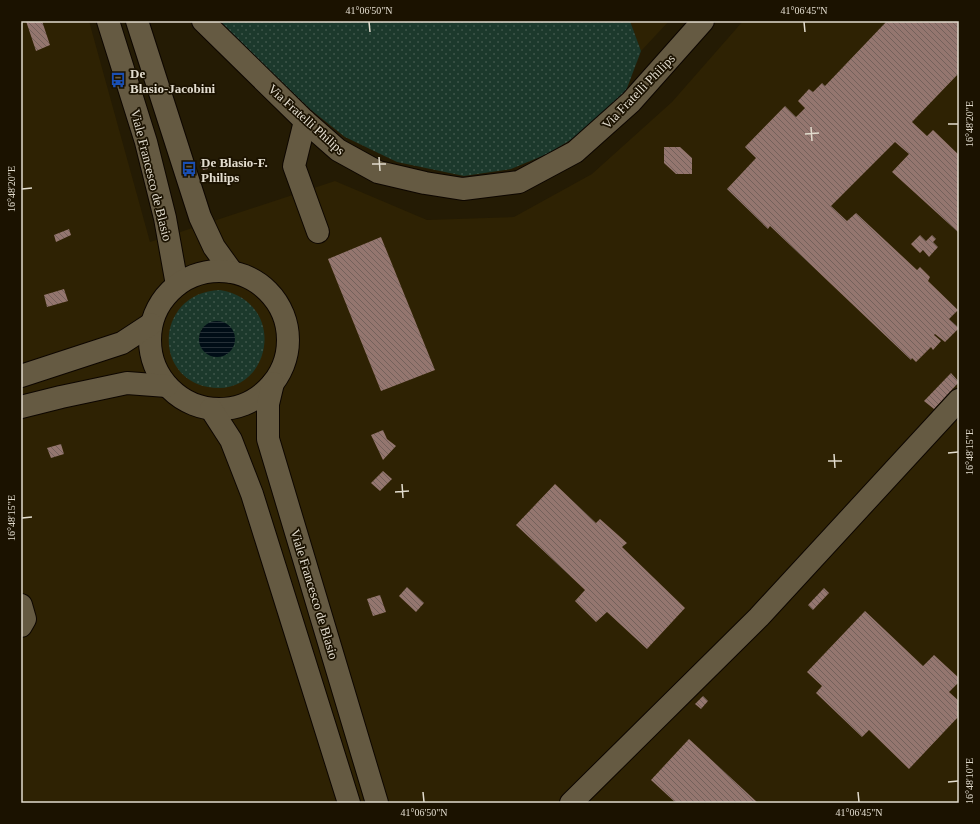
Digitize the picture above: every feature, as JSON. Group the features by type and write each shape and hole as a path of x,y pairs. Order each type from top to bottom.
{"street":[{"name":"Viale Francesco de Blasio","path":"108,21 146,142 165,218 177,285"},
{"path":"137,21 200,217 214,247 232,272"},
{"name":"Via Fratelli Philips","path":"203,21 305,122 338,150 378,172 425,183 463,189 519,182 575,152 630,102 703,21"},
{"path":"305,122 294,166 318,232"},
{"path":"213,271 232,272 251,279 267,291 280,307 286,326 288,346 283,366 273,383 256,399 234,408 211,409 195,405 179,397 167,386 155,367 153,360 150,346 151,324 161,302 177,285 194,275 213,271"},
{"path":"21,376 122,343 151,324"},
{"path":"21,407 127,383 167,386"},
{"name":"Viale Francesco de Blasio","path":"273,383 268,404 268,439 377,803"},
{"path":"572,803 759,617 959,400"},
{"path":"211,409 231,440 252,494 349,803"},
{"path":"21,605 25,619 21,626"}],"shaded area":[{"path":"21,21 89,21 150,242 335,181 427,220 514,217 592,174 672,102 743,21 959,21 959,803 21,803"},
{"path":"630,21 669,21 641,51"},
{"path":"217,321 227,324 232,329 235,339 232,349 227,354 217,357 207,354 202,349 199,339 202,329 207,324"}],"green space":[{"path":"218,21 630,21 641,51 624,96 584,132 547,154 511,169 464,176 397,162 345,137 311,110"},
{"path":"220,290 242,298 257,312 264,329 264,348 258,365 246,379 229,387 208,387 190,380 177,367 170,352 169,335 173,319 184,304 199,294","holes":["208,324 230,351 219,356 201,346 200,336 203,328"]}],"building":[{"path":"26,21 42,21 50,45 36,51"},
{"path":"887,21 959,21 959,73 912,122 927,136 933,130 959,155 959,233 892,172 909,154 895,142 831,206 847,221 856,213 917,270 920,267 930,277 928,281 958,310 949,319 959,328 945,342 935,334 934,335 941,341 933,350 931,347 916,362 912,358 911,360 770,226 768,229 727,189 756,158 745,147 785,106 796,117 805,108 798,101 809,89 813,92 822,83 825,86"},
{"path":"664,147 680,147 692,158 692,174 676,174 664,163"},
{"path":"205,160 208,169 203,170 200,162"},
{"path":"69,229 71,235 56,242 54,235"},
{"path":"920,235 926,241 932,235 936,239 933,242 938,247 929,257 923,250 920,253 911,244"},
{"path":"381,237 435,370 381,391 328,259"},
{"path":"64,289 68,301 47,307 44,295"},
{"path":"951,373 959,382 934,409 924,401"},
{"path":"383,430 387,439 396,446 383,460 371,435"},
{"path":"61,444 64,454 51,458 47,448"},
{"path":"383,471 392,479 380,491 371,483"},
{"path":"555,484 596,523 600,519 627,543 622,547 685,608 647,649 607,612 596,622 575,601 585,590 516,525"},
{"path":"407,587 424,603 416,612 399,596"},
{"path":"824,588 829,593 813,610 808,605"},
{"path":"380,595 386,612 373,616 367,599"},
{"path":"865,611 923,666 934,655 959,678 959,682 949,692 959,701 959,716 909,769 869,730 862,737 816,693 822,686 807,672"},
{"path":"703,696 708,701 701,709 695,704"},
{"path":"689,739 758,803 676,803 651,780"}],"place":[{"name":"De Blasio-Jacobini","path":"118,80"},
{"name":"De Blasio-F. Philips","path":"189,169"}]}
